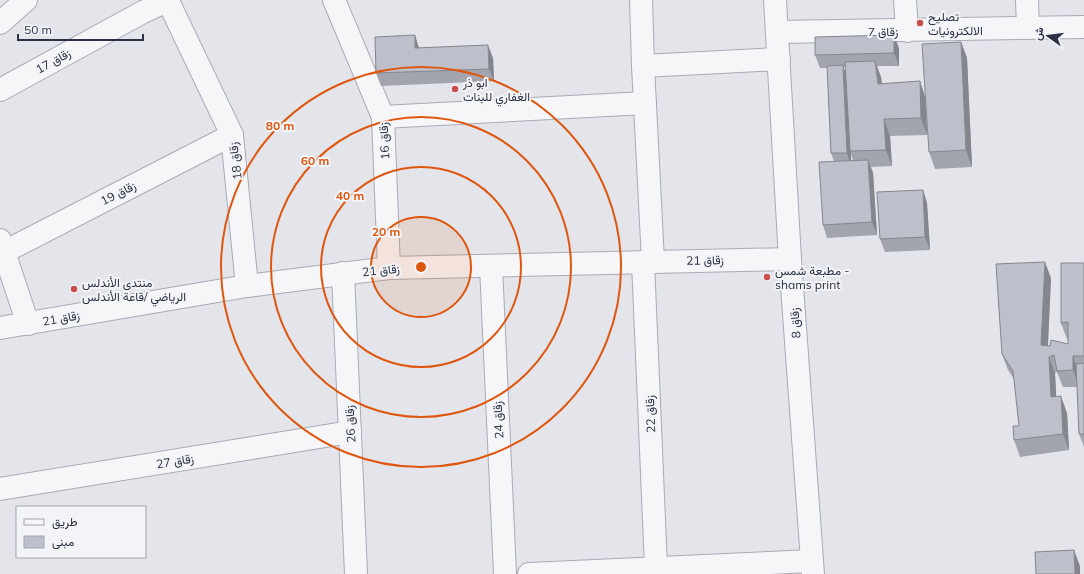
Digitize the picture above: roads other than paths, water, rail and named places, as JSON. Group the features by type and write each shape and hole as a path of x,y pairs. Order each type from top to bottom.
{"street":[{"path":"0,23 26,0"},
{"name":"زقاق 17","path":"0,90 143,12 169,0"},
{"name":"زقاق 18","path":"169,0 232,135 247,286"},
{"name":"زقاق 16","path":"334,0 383,117 389,268"},
{"name":"زقاق 22","path":"641,0 645,103 656,567"},
{"name":"زقاق 8","path":"775,0 790,259 813,568"},
{"path":"905,0 907,31"},
{"path":"1027,0 1028,28"},
{"name":"زقاق 7","path":"777,32 1084,27"},
{"path":"643,66 779,59"},
{"path":"383,117 645,103"},
{"name":"زقاق 19","path":"2,246 232,135"},
{"path":"2,246 28,324"},
{"name":"زقاق 21","path":"0,328 247,286 389,268 790,259"},
{"name":"زقاق 24","path":"491,266 505,574"},
{"name":"زقاق 26","path":"343,273 356,574"},
{"name":"زقاق 27","path":"0,488 350,432"},
{"path":"529,574 656,567 813,568"}],"place":[{"name":"تصليح الالكترونيات","path":"920,23"},
{"name":"ابو ذر الغفاري للبنات","path":"455,89"},
{"name":"مطبعة شمس - shams print","path":"767,277"},
{"name":"منتدى الأندلس الرياضي /قاعة الأندلس","path":"74,289"}]}
